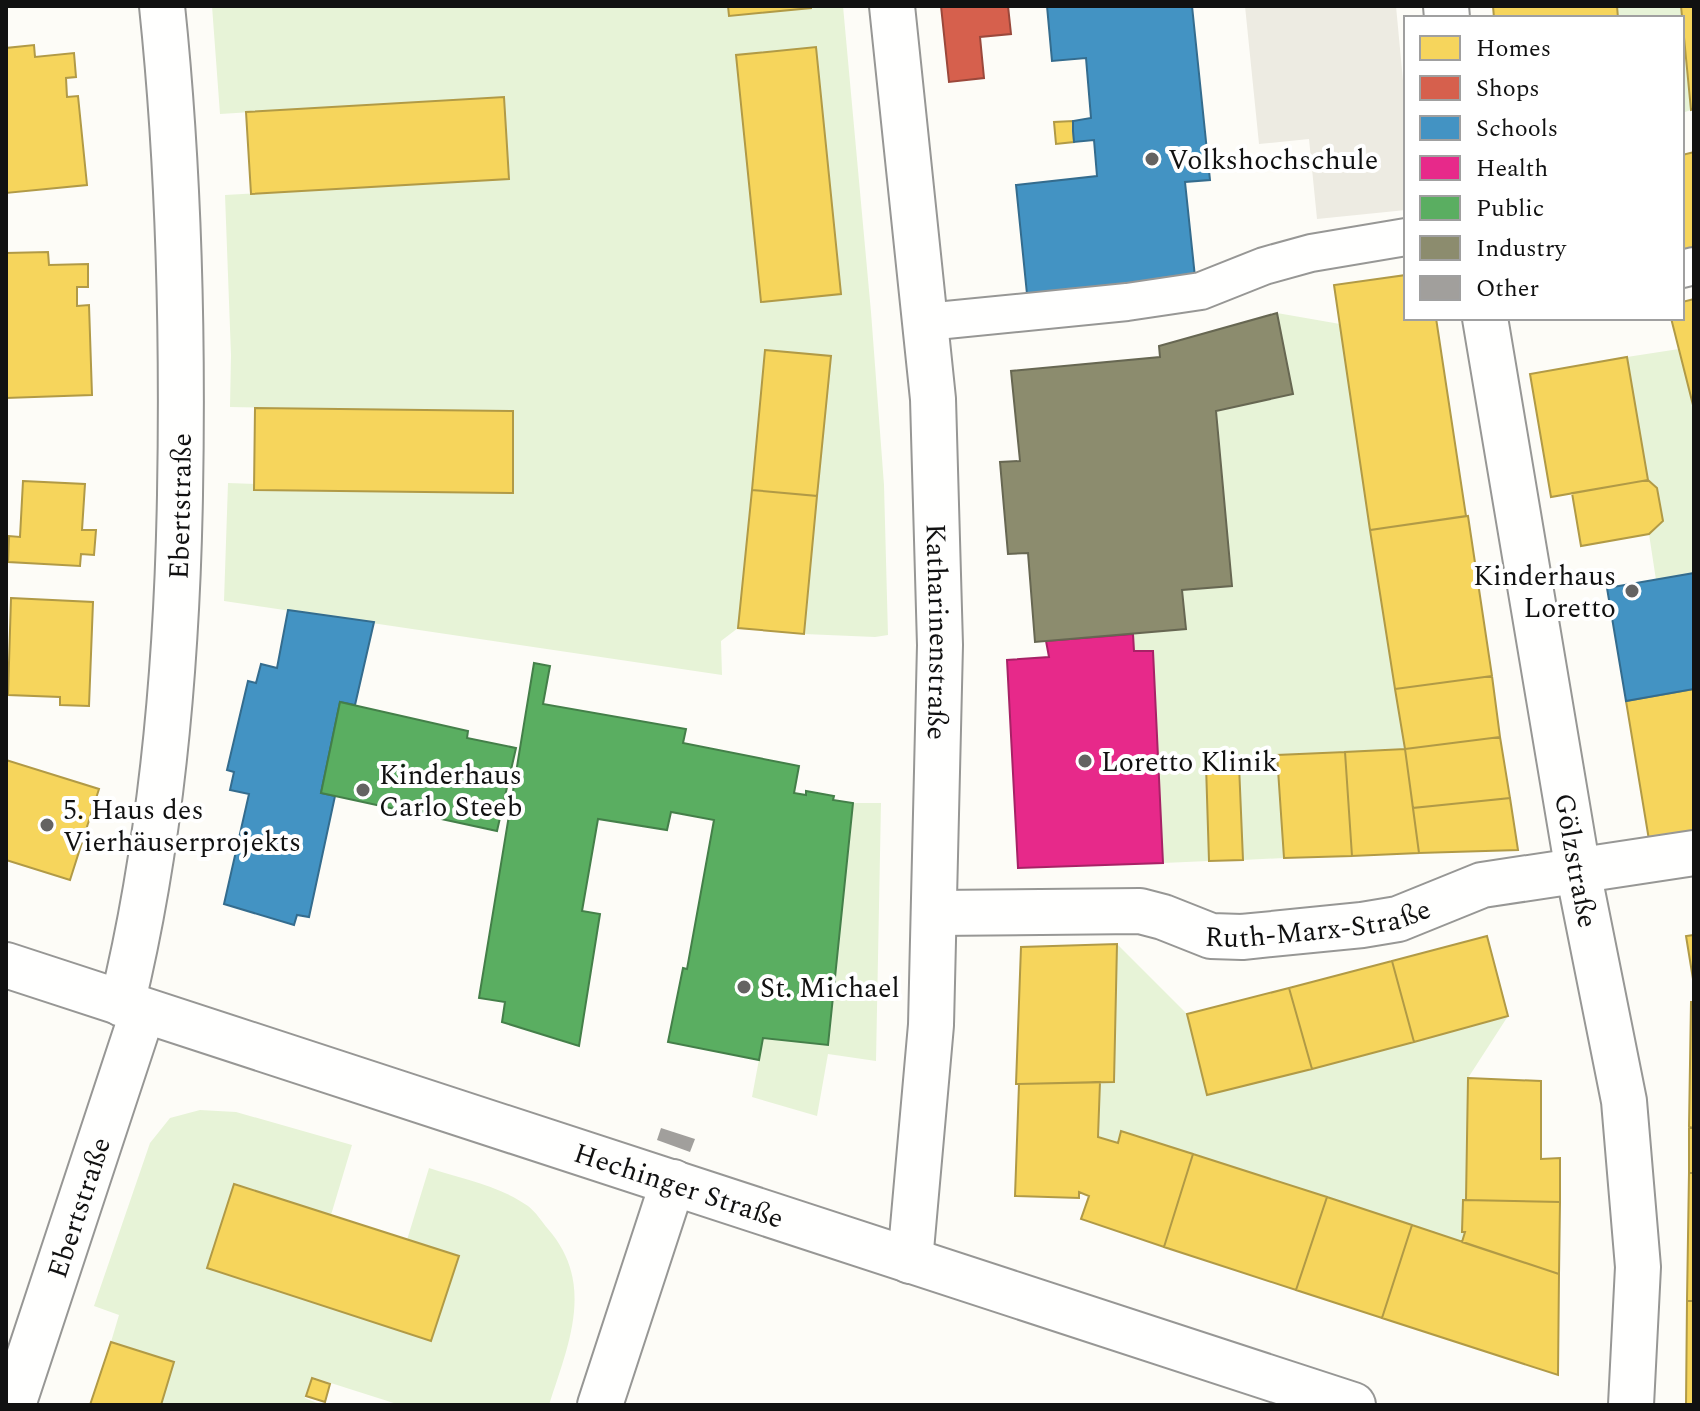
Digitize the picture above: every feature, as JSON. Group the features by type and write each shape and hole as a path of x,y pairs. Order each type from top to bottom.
{"street":[{"name":"Ebertstraße","path":"13,1405 132,1007 157,809 177,613 181,456 181,311 176,179 162,6"},
{"name":"Katharinenstraße","path":"892,6 926,322 939,551 940,645 931,1025 910,1261"},
{"path":"926,322 1071,309 1201,291 1264,266 1311,253 1404,237"},
{"name":"Gölzstraße","path":"1485,320 1578,871 1624,1101 1638,1267 1631,1405"},
{"name":"Ruth-Marx-Straße","path":"935,913 1140,911 1211,936 1242,937 1398,919 1482,885 1694,853"},
{"name":"Hechinger Straße","path":"6,965 1353,1405"},
{"path":"600,1405 673,1182"}],"green space":[{"path":"212,6 728,6 729,16 811,6 843,6 884,485 888,635 804,634 817,496 765,350 738,628 721,641 722,675 224,601 228,483 512,492 513,412 230,407 225,195 508,179 504,97 220,114","holes":["816,48 841,294 762,302 736,56"]},
{"path":"1617,6 1681,6 1682,16 1618,16"},
{"path":"1684,39 1691,110 1684,112"},
{"path":"1277,313 1340,324 1405,749 1278,755 1284,858 1243,860 1239,765 1206,765 1209,861 1163,863 1153,651 1134,651 1133,634 1186,629 1182,590 1232,586 1216,411 1292,394"},
{"path":"1679,349 1694,409 1694,573 1656,580 1649,534 1663,520 1657,488 1648,480 1627,357"},
{"path":"853,803 881,803 876,1061 828,1054 817,1116 752,1097 763,1038 828,1044"},
{"path":"1117,944 1187,1014 1207,1095 1508,1016 1468,1078 1466,1200 1463,1201 1462,1231 1465,1232 1462,1242 1122,1131 1118,1143 1098,1137 1100,1082 1114,1081"},
{"path":"200,1110 236,1112 352,1145 331,1215 234,1184 207,1268 407,1240 429,1168 493,1188 531,1208 563,1250 571,1271 574,1293 570,1337 549,1405 400,1405 312,1377 305,1398 322,1405 161,1405 174,1362 111,1342 119,1315 94,1306 150,1143 170,1118"}],"shaded area":[{"path":"1245,6 1396,6 1404,92 1404,210 1317,219 1309,139 1259,144"}],"building: Homes":[{"path":"728,6 811,6 811,8 729,16"},
{"path":"1493,6 1617,6 1618,16 1494,16"},
{"path":"1681,6 1694,6 1694,109 1691,110 1684,16"},
{"path":"34,45 35,57 74,53 76,77 66,78 67,97 78,96 87,185 6,193 6,48"},
{"path":"816,47 841,294 761,302 736,55"},
{"path":"504,97 509,179 251,194 246,112"},
{"path":"1073,121 1074,142 1056,144 1054,122"},
{"path":"1694,152 1694,247 1684,250 1684,154"},
{"path":"48,252 49,265 88,264 88,287 77,287 77,306 89,305 92,395 6,398 6,253"},
{"path":"1404,275 1404,320 1436,320 1466,516 1370,530 1334,285"},
{"path":"1694,299 1694,409 1672,320 1684,320 1684,302"},
{"path":"765,350 831,356 817,496 752,490"},
{"path":"1627,357 1648,480 1551,497 1530,374"},
{"path":"255,408 513,411 513,493 254,490"},
{"path":"1648,480 1657,488 1663,521 1649,534 1581,546 1572,493"},
{"path":"23,481 85,484 82,530 96,530 94,555 81,554 80,566 8,562 9,536 20,537"},
{"path":"752,490 817,496 804,634 738,628"},
{"path":"1468,516 1492,676 1395,689 1370,530"},
{"path":"11,598 93,602 89,706 60,705 60,697 8,695"},
{"path":"1492,676 1500,737 1405,749 1395,689"},
{"path":"1694,689 1694,838 1650,846 1626,701"},
{"path":"1500,737 1510,798 1413,808 1405,749"},
{"path":"1405,749 1419,853 1352,856 1345,752"},
{"path":"1345,752 1352,856 1284,858 1277,755"},
{"name":"5. Haus des Vierhäuserprojekts","path":"6,760 99,789 70,880 6,860"},
{"path":"1206,765 1239,765 1243,860 1209,861"},
{"path":"1510,798 1518,850 1419,853 1413,808"},
{"path":"1694,935 1694,985 1686,936"},
{"path":"1487,936 1508,1016 1414,1042 1392,961"},
{"path":"1117,944 1114,1082 1016,1084 1021,947"},
{"path":"1392,961 1414,1042 1312,1069 1289,988"},
{"path":"1289,988 1312,1069 1207,1095 1187,1014"},
{"path":"1691,1002 1694,1002 1694,1128 1689,1127"},
{"path":"1468,1078 1541,1081 1541,1159 1560,1158 1560,1202 1466,1200"},
{"path":"1100,1082 1098,1137 1118,1143 1121,1131 1193,1154 1164,1247 1081,1219 1089,1196 1079,1192 1079,1198 1015,1196 1019,1084"},
{"path":"1689,1127 1694,1128 1694,1173 1689,1173"},
{"path":"1193,1154 1327,1197 1296,1290 1164,1247"},
{"path":"1689,1173 1694,1173 1694,1301 1687,1301"},
{"path":"234,1184 459,1256 431,1341 207,1268"},
{"path":"1327,1197 1412,1225 1382,1318 1296,1290"},
{"path":"1463,1200 1560,1202 1559,1274 1462,1242 1465,1232 1462,1232"},
{"path":"1412,1225 1559,1274 1558,1375 1382,1318"},
{"path":"1687,1301 1694,1301 1694,1405 1686,1405"},
{"path":"111,1342 174,1362 161,1405 90,1405"},
{"path":"312,1378 330,1384 325,1402 306,1396"}],"building: Shops":[{"path":"941,6 1008,6 1011,34 980,37 984,78 949,82"}],"building: Schools":[{"name":"Volkshochschule","path":"1047,6 1192,6 1210,180 1185,182 1195,277 1027,294 1016,185 1097,176 1094,140 1074,142 1073,121 1091,118 1086,58 1052,61"},
{"path":"1694,573 1694,689 1626,701 1607,588"},
{"path":"288,610 374,622 355,705 340,702 321,793 335,796 309,917 297,915 294,925 224,904 249,794 230,790 234,772 227,770 248,681 256,683 261,664 277,668"}],"building: Health":[{"name":"Loretto Klinik","path":"1133,634 1134,651 1153,651 1163,863 1018,868 1007,660 1049,657 1046,641"}],"building: Public":[{"path":"534,663 550,666 543,704 686,729 683,743 799,766 794,793 806,795 806,791 853,803 828,1045 763,1038 759,1060 668,1042 683,968 687,969 714,820 671,812 667,830 598,819 582,911 600,914 579,1046 502,1022 505,1002 479,998"},
{"path":"340,702 468,731 467,738 516,748 497,831 321,793"}],"building: Industry":[{"path":"1277,313 1293,394 1216,411 1232,586 1182,590 1186,629 1035,642 1028,553 1008,554 1000,462 1020,461 1011,371 1160,357 1159,346"}],"building: Other":[{"path":"661,1128 695,1139 690,1152 657,1140"}],"place":[{"name":"Volkshochschule","path":"1152,159"},
{"name":"Kinderhaus Loretto","path":"1632,591"},
{"name":"Loretto Klinik","path":"1085,761"},
{"name":"Kinderhaus Carlo Steeb","path":"363,790"},
{"name":"5. Haus des Vierhäuserprojekts","path":"47,825"},
{"name":"St. Michael","path":"744,987"}]}
